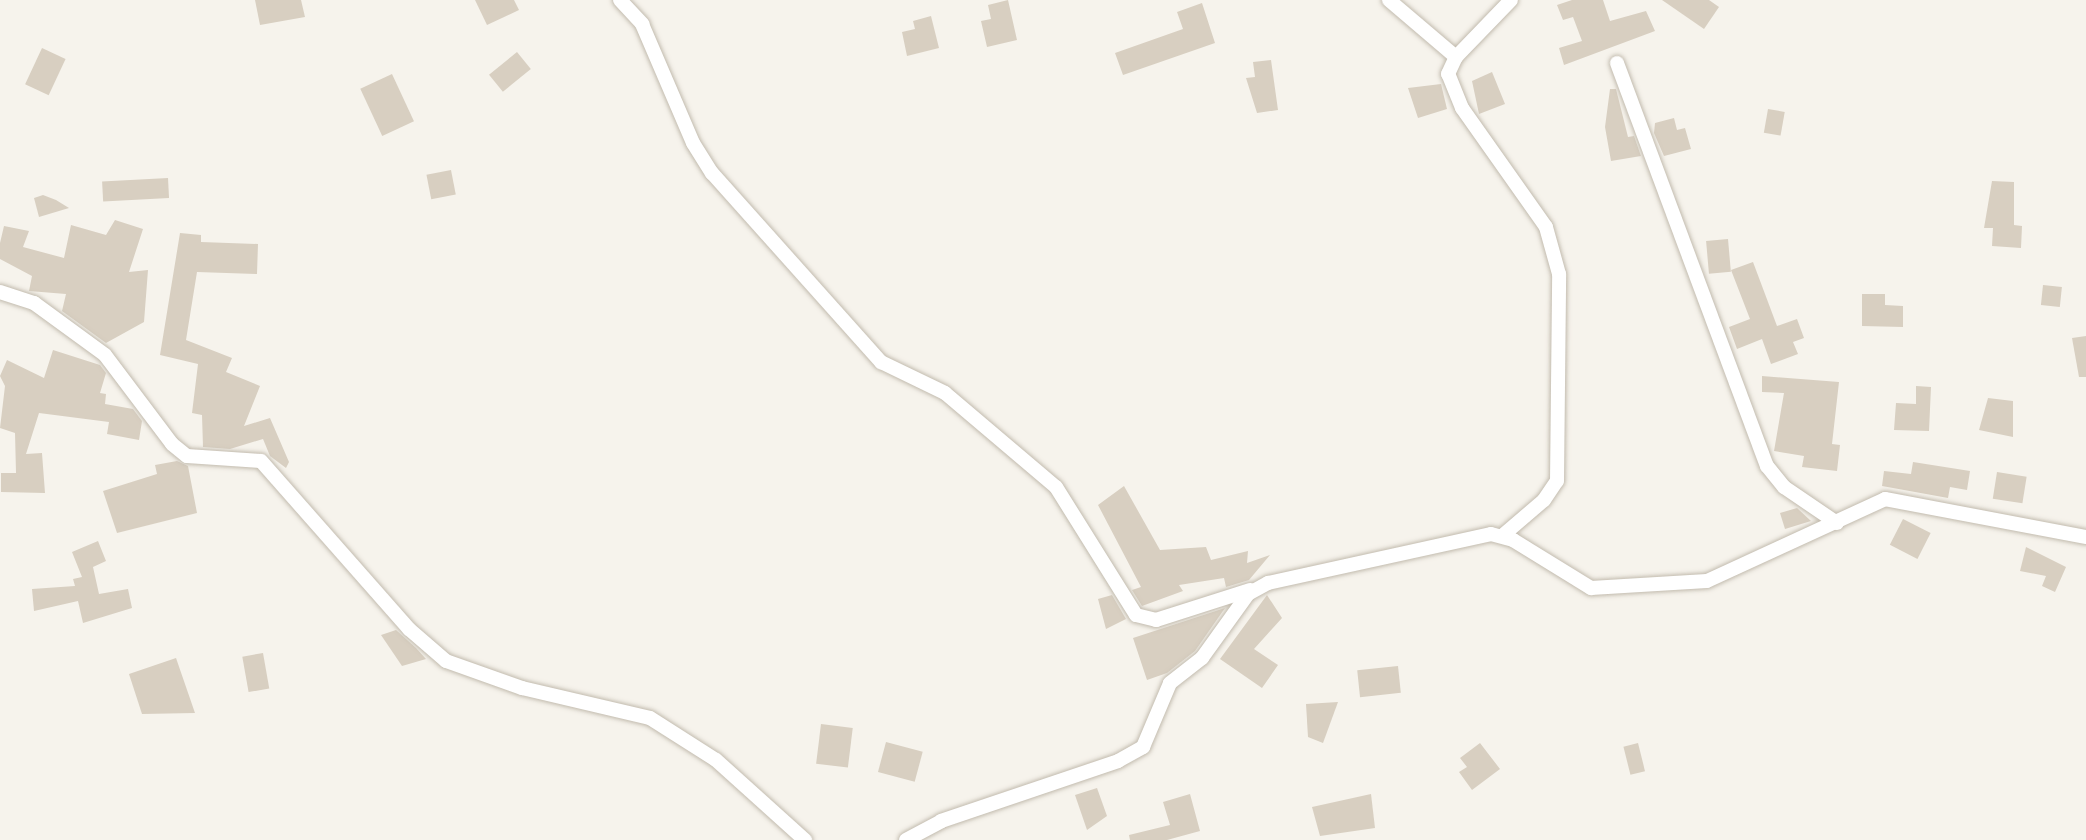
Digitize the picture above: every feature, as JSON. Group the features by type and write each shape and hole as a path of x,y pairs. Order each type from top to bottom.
{"street":[{"path":"620,0 642,24 693,143 712,173 881,362 945,393 1056,487 1136,615 1156,620 1258,587 1477,536 1502,536 1576,581 1606,590 1647,581 1707,581 1885,499 2086,537"},
{"path":"1389,0 1456,57"},
{"path":"1502,536 1544,500 1557,481 1559,274 1546,227 1452,91 1448,74 1456,57 1511,0"},
{"path":"1617,63 1767,466 1784,487 1837,523"},
{"path":"0,292 34,303 105,355 164,435 187,456 261,461 409,629 446,661 491,680 650,718 716,760 805,840"},
{"path":"906,840 941,821 1118,761 1143,747 1170,683 1202,658 1231,613 1258,587"}],"building":[{"path":"255,0 301,0 305,17 260,25"},
{"path":"475,0 514,0 519,10 487,25"},
{"path":"1008,0 1017,40 987,47 981,21 991,19 988,5"},
{"path":"1572,0 1603,0 1610,21 1646,11 1655,31 1564,65 1559,48 1582,41 1573,17 1563,20 1557,5"},
{"path":"1662,0 1709,0 1719,7 1704,29"},
{"path":"1202,3 1215,43 1123,75 1115,53 1183,29 1177,12"},
{"path":"931,16 939,48 907,56 902,32 915,29 913,21"},
{"path":"42,48 66,59 49,95 25,84"},
{"path":"517,52 531,69 503,92 489,75"},
{"path":"1271,60 1278,110 1257,113 1246,78 1255,77 1253,62"},
{"path":"1492,72 1505,104 1479,114 1472,81"},
{"path":"392,74 414,121 382,136 360,89"},
{"path":"1441,84 1447,109 1418,118 1408,88"},
{"path":"1610,89 1616,89 1628,137 1634,136 1641,156 1611,161 1605,127"},
{"path":"1768,109 1785,112 1781,136 1764,133"},
{"path":"1674,118 1677,130 1685,128 1691,149 1664,156 1654,133 1655,123"},
{"path":"451,170 456,195 431,199 426,175"},
{"path":"168,178 169,198 103,201 102,181"},
{"path":"1992,181 2014,182 2014,225 2022,226 2021,248 1992,246 1993,228 1984,228"},
{"path":"43,195 69,208 39,217 34,198"},
{"path":"115,220 143,229 129,272 148,270 144,322 106,343 62,311 66,294 29,291 32,276 0,259 0,243 4,226 29,231 23,247 64,258 71,225 106,235"},
{"path":"180,233 201,235 201,242 258,244 257,274 197,272 186,340 232,358 226,372 260,386 244,426 270,418 289,462 286,468 270,456 263,439 230,449 203,447 202,415 192,413 198,364 160,355"},
{"path":"1728,239 1731,272 1709,274 1706,241"},
{"path":"1753,262 1777,326 1797,319 1804,338 1793,342 1798,354 1771,364 1762,339 1737,349 1729,327 1750,319 1731,270"},
{"path":"2043,285 2062,287 2060,307 2041,305"},
{"path":"1862,294 1885,294 1885,305 1903,306 1903,327 1862,326"},
{"path":"2086,336 2086,377 2079,377 2072,338"},
{"path":"53,350 100,365 106,373 100,393 106,394 105,404 133,409 142,421 139,440 107,434 109,422 39,413 26,454 42,453 45,493 1,492 1,473 16,473 15,433 0,428 5,386 0,376 7,360 44,378"},
{"path":"1762,376 1839,382 1832,444 1840,445 1837,471 1802,467 1804,456 1774,451 1784,393 1762,392"},
{"path":"1916,386 1931,387 1929,431 1894,430 1896,403 1916,404"},
{"path":"1988,398 2013,401 2013,437 1979,430"},
{"path":"177,461 188,466 197,513 117,533 103,491 157,474 155,465"},
{"path":"1913,462 1970,471 1967,490 1950,487 1948,498 1882,486 1884,471 1911,474"},
{"path":"1997,472 2027,477 2022,503 1993,499"},
{"path":"1124,486 1160,550 1206,547 1211,560 1248,551 1247,563 1270,555 1249,580 1226,587 1224,578 1179,585 1183,591 1142,606 1132,590 1141,587 1098,505"},
{"path":"1797,508 1811,521 1785,529 1780,513"},
{"path":"1903,519 1931,533 1917,559 1890,545"},
{"path":"98,541 106,561 93,567 99,594 128,589 132,608 83,623 78,601 34,611 32,589 75,586 73,579 82,577 72,552"},
{"path":"2026,547 2066,567 2055,592 2042,586 2046,576 2020,571"},
{"path":"1112,595 1126,619 1106,629 1098,599"},
{"path":"1267,595 1282,618 1254,649 1278,665 1262,688 1220,659"},
{"path":"1225,608 1195,651 1167,673 1147,680 1133,638"},
{"path":"396,630 426,659 402,666 381,635"},
{"path":"263,653 269,688 249,692 242,657"},
{"path":"176,658 195,713 142,714 129,674"},
{"path":"1398,666 1401,693 1360,697 1357,670"},
{"path":"1338,702 1323,743 1308,737 1306,704"},
{"path":"821,724 853,728 848,768 816,764"},
{"path":"886,742 923,752 915,782 878,772"},
{"path":"1480,743 1500,769 1472,790 1459,772 1467,767 1460,758"},
{"path":"1638,743 1645,771 1630,775 1623,747"},
{"path":"1097,788 1107,816 1087,830 1075,795"},
{"path":"1190,794 1200,831 1167,840 1130,840 1129,835 1170,825 1163,802"},
{"path":"1371,794 1375,828 1320,836 1312,807"}]}
